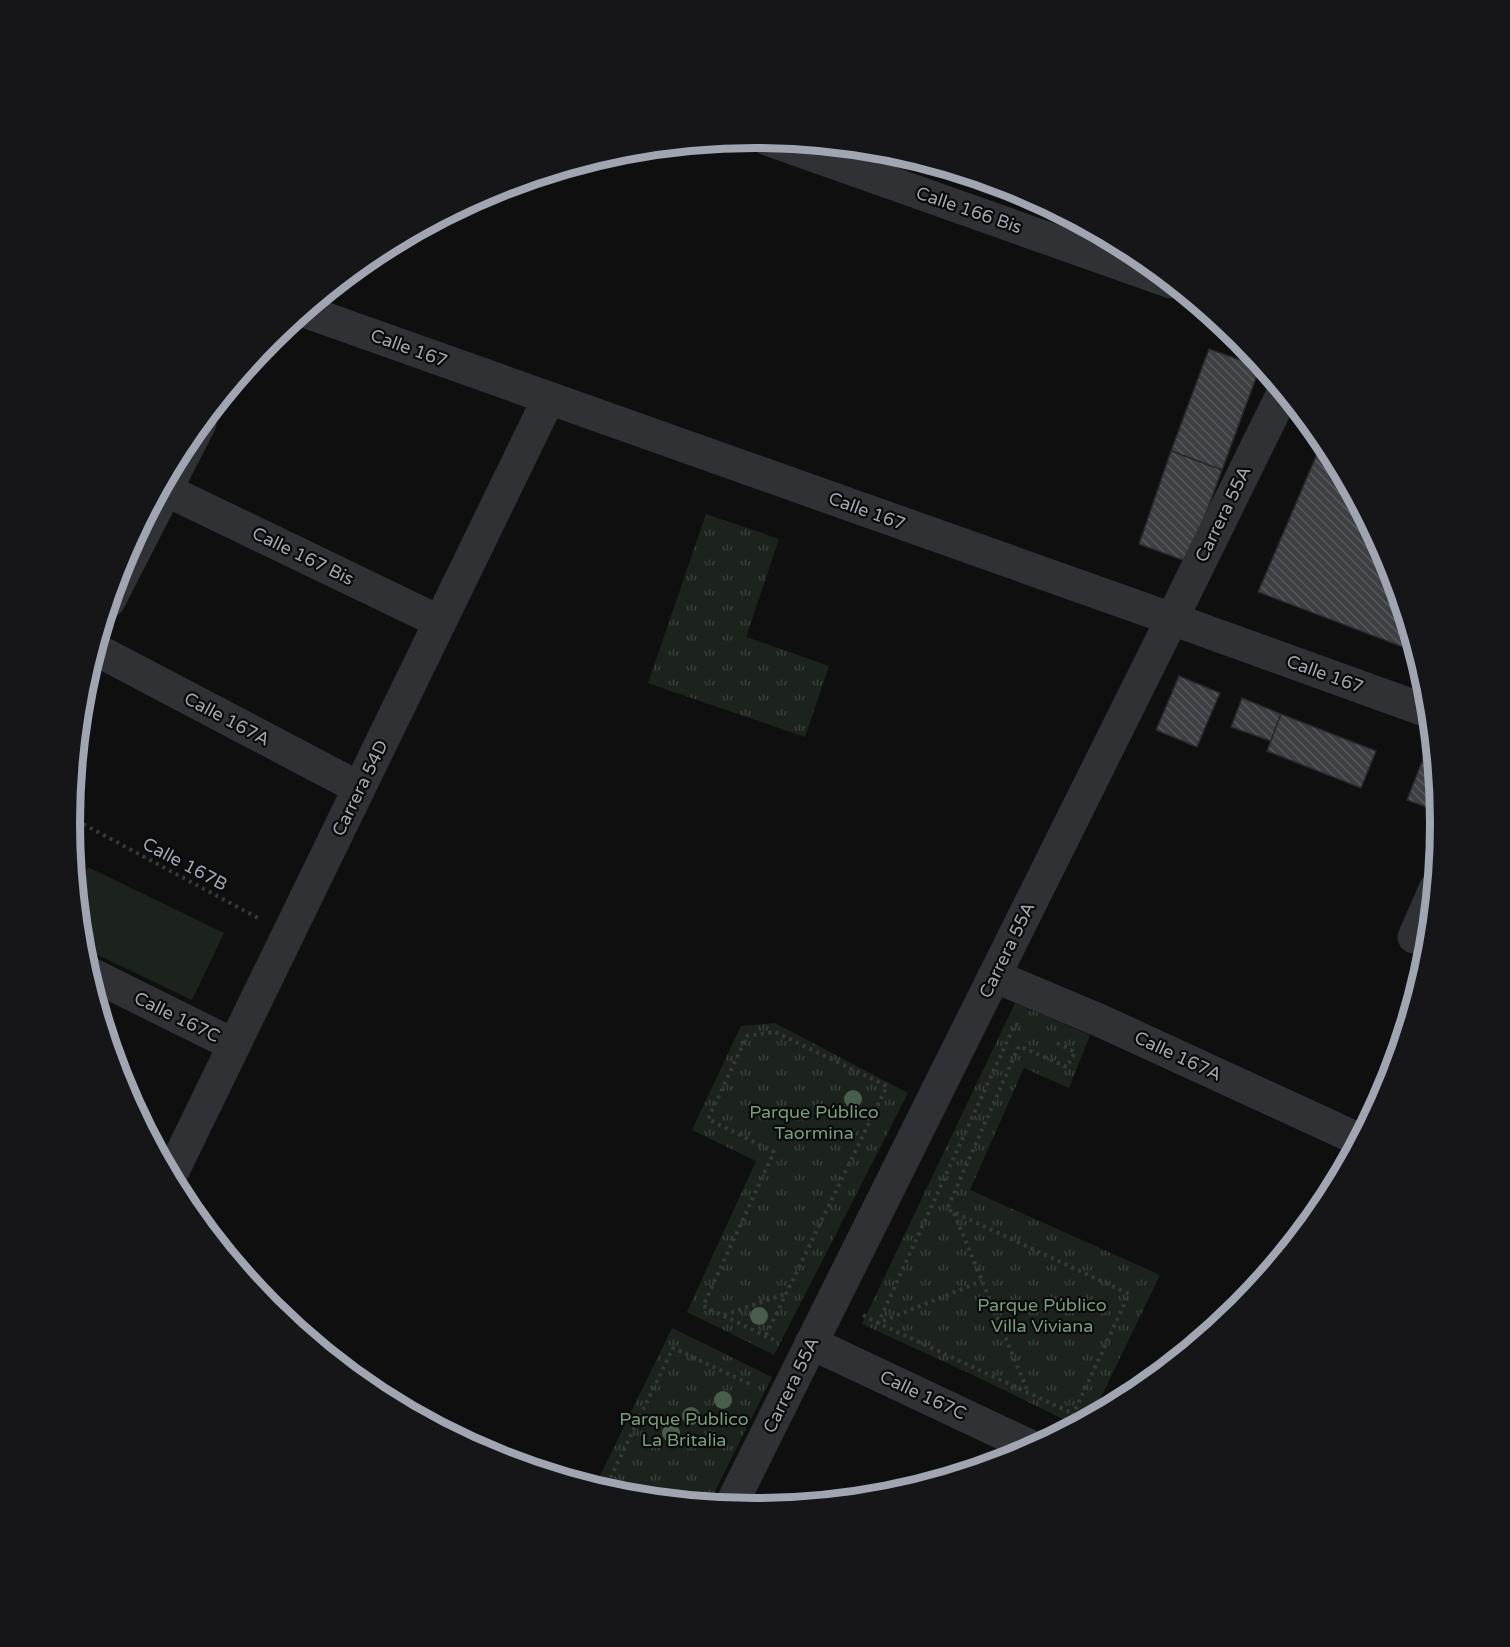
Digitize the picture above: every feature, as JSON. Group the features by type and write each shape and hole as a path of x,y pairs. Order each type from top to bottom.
{"street":[{"name":"Calle 166 Bis","path":"795,149 1145,273"},
{"name":"Calle 167","path":"312,314 1421,709"},
{"name":"Carrera 54D","path":"174,1168 549,398"},
{"name":"Carrera 55A","path":"734,1499 1280,399"},
{"name":"Calle 167 Bis","path":"168,490 440,622"},
{"name":"Calle 167A","path":"102,653 359,788"},
{"path":"1414,937 1425,910"},
{"name":"Calle 167A","path":"994,976 1101,1021 1353,1137"},
{"name":"Calle 167C","path":"98,977 234,1045"},
{"name":"Calle 167C","path":"811,1343 1024,1443"}],"path":[{"name":"Calle 167B","path":"80,822 288,934"},
{"path":"878,1323 1014,1024 1025,1029"},
{"path":"775,1032 887,1086 786,1294 766,1335 703,1306 774,1152 708,1119 747,1036 775,1032"},
{"path":"1055,1042 1075,1052 1067,1067 1019,1046 947,1209 1130,1294 1071,1420"},
{"path":"954,1212 1028,1392"},
{"path":"878,1323 982,1281"},
{"path":"724,1315 786,1294"},
{"path":"878,1323 1074,1414"},
{"path":"608,1483 673,1348 761,1389"}],"green space":[{"path":"706,514 779,539 746,637 829,666 805,737 648,683"},
{"path":"88,867 224,933 192,1000 92,952 82,879"},
{"name":"Parque Público Villa Viviana","path":"1015,1003 1090,1035 1069,1088 1024,1068 970,1190 1160,1275 1096,1407 1068,1422 862,1324"},
{"name":"Parque Público Taormina","path":"775,1023 908,1093 774,1355 687,1312 756,1161 692,1130 741,1026"},
{"name":"Parque Publico La Britalia","path":"672,1328 772,1377 711,1498 667,1493 598,1480"}],"building":[{"path":"1209,349 1249,363 1258,373 1222,470 1171,451"},
{"path":"1319,450 1361,525 1379,565 1395,606 1407,649 1258,592"},
{"path":"1171,451 1222,470 1188,562 1139,544"},
{"path":"1179,676 1220,693 1197,747 1156,730"},
{"path":"1242,698 1281,714 1271,741 1231,727"},
{"path":"1281,714 1376,751 1361,788 1267,751"},
{"path":"1423,759 1427,760 1430,808 1407,800"}]}
